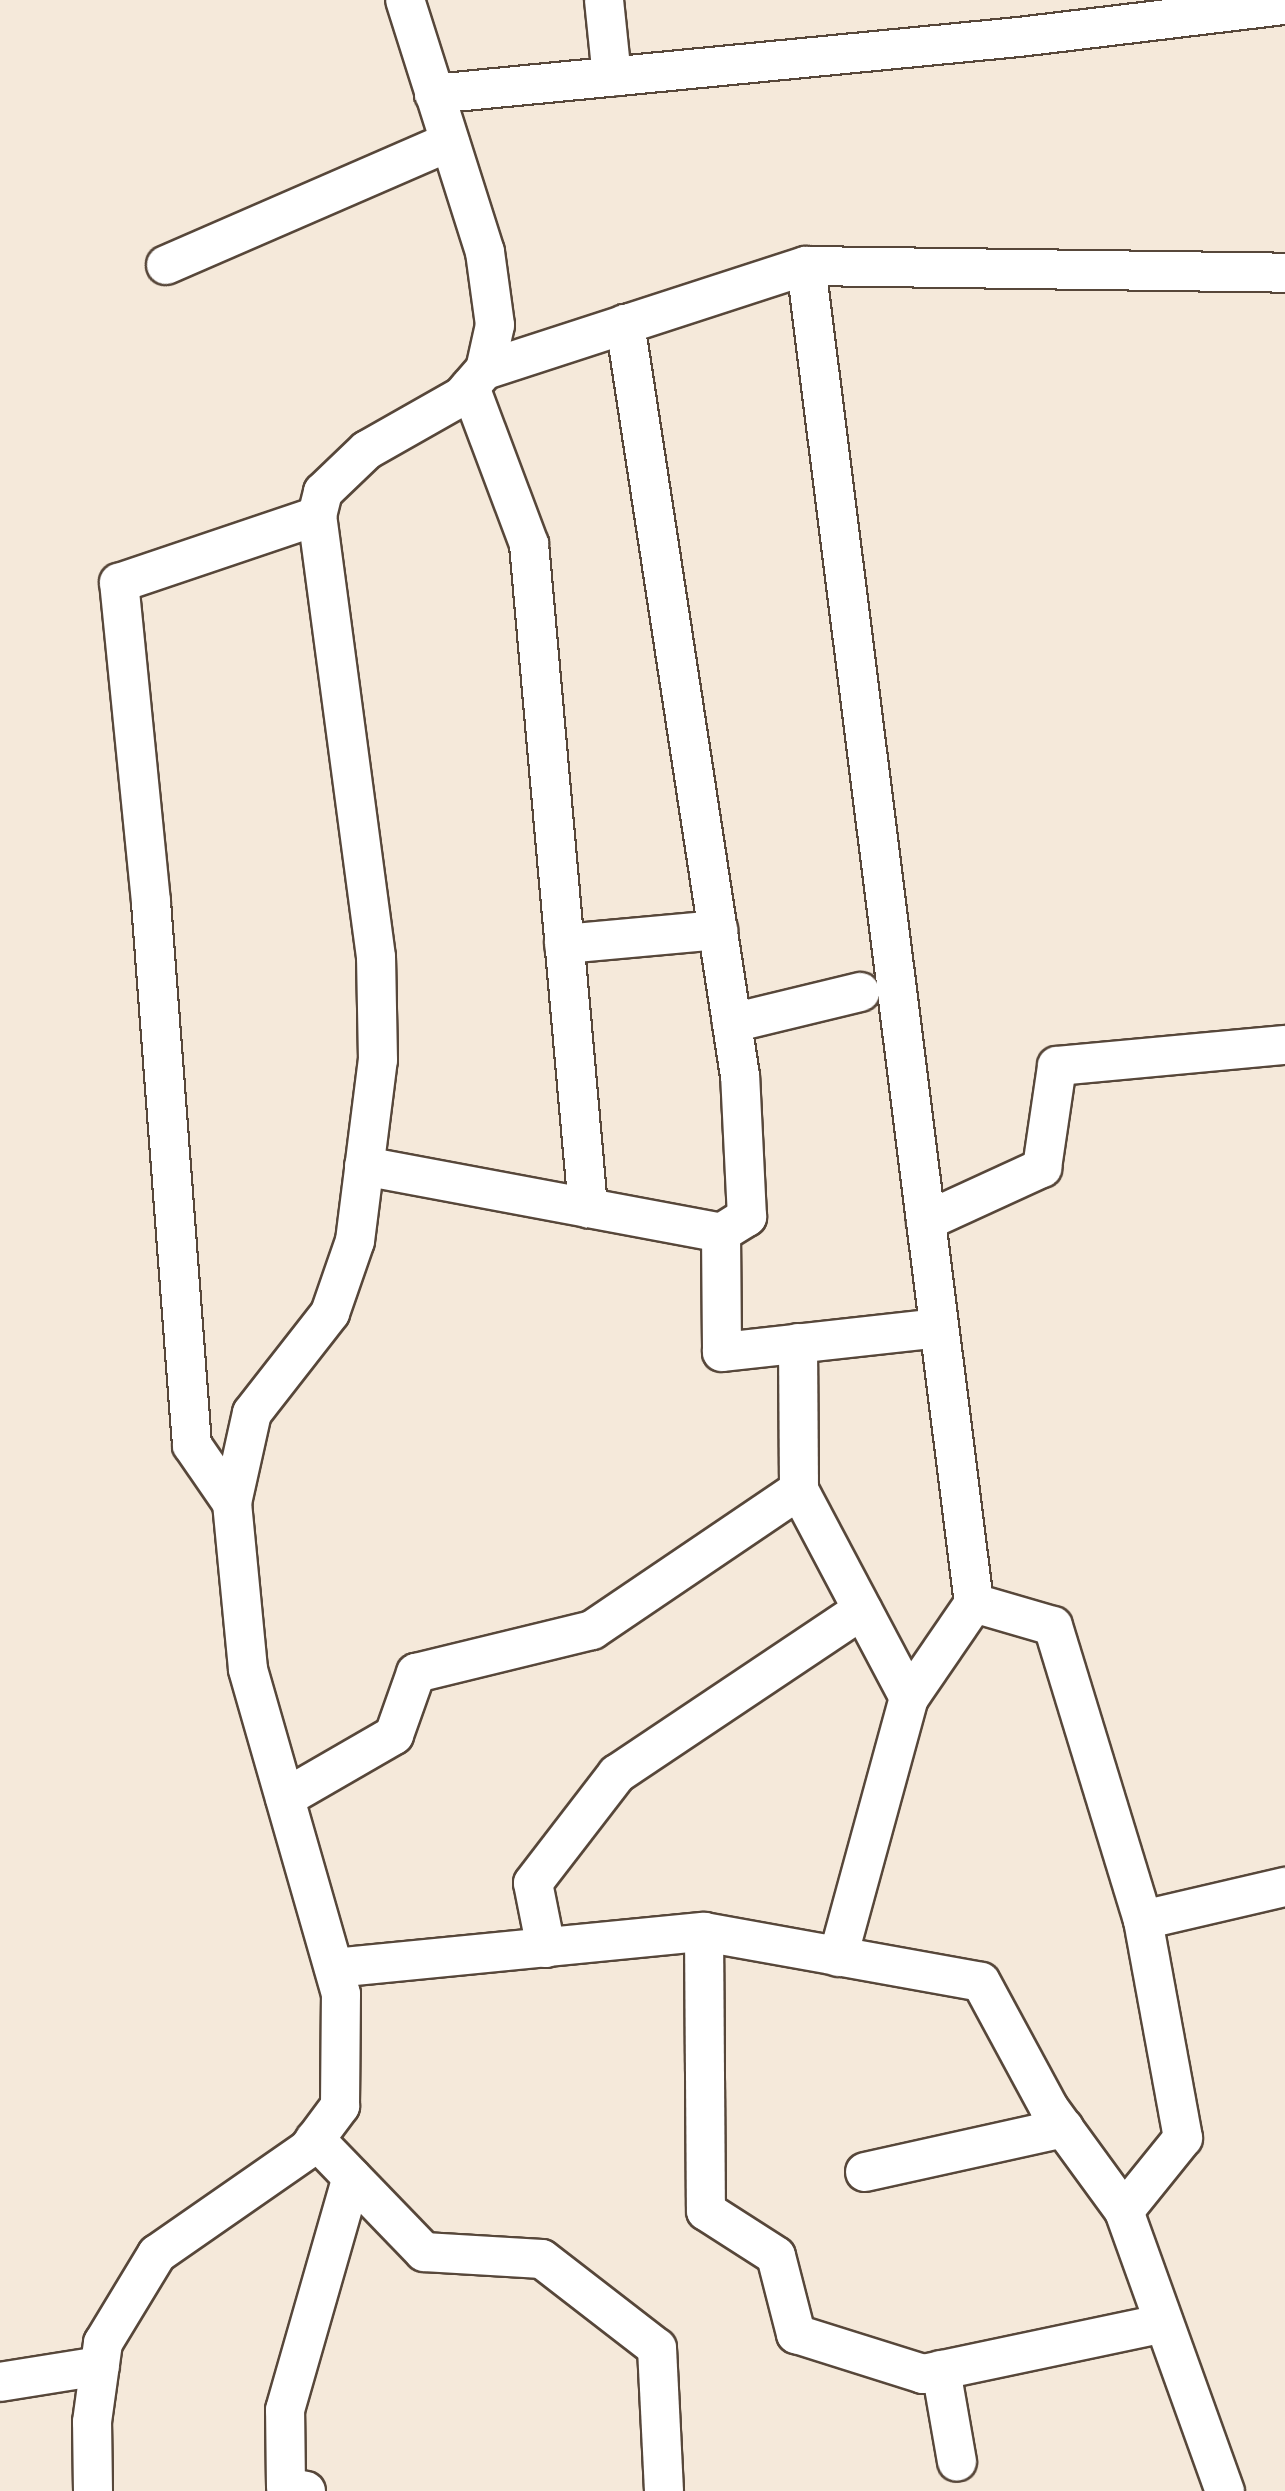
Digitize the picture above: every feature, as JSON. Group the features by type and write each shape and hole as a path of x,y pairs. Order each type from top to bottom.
{"street":[{"path":"93,2491 92,2422 103,2343 158,2254 308,2149 340,2106 341,1994 248,1669 232,1503 252,1413 330,1314 355,1241 378,1060 376,957 317,516 323,492 367,450 462,396 477,379 495,325 485,252 405,0"},
{"path":"604,0 612,77"},
{"path":"434,94 1019,37 1285,5"},
{"path":"166,265 450,142"},
{"path":"477,379 625,324 806,266 1285,272"},
{"path":"806,266 974,1603 909,1698 838,1957"},
{"path":"364,1166 721,1233 747,1217 740,1076 625,324"},
{"path":"477,379 529,544 588,1208"},
{"path":"232,1503 192,1446 151,902 119,583 317,516"},
{"path":"564,944 718,930"},
{"path":"732,1023 860,992"},
{"path":"926,1221 1042,1168 1057,1066 1285,1045"},
{"path":"721,1233 722,1352 939,1328"},
{"path":"798,1343 799,1490 909,1698"},
{"path":"285,1798 394,1735 416,1673 592,1630 799,1490"},
{"path":"974,1603 1053,1626 1143,1920 1183,2138 1124,2211"},
{"path":"546,1948 533,1883 617,1774 862,1610"},
{"path":"1143,1920 1285,1887"},
{"path":"334,1968 704,1932 981,1982 1049,2108 1124,2211 1225,2491"},
{"path":"704,1932 706,2211 776,2256 796,2334 923,2374 1164,2323"},
{"path":"864,2172 1064,2128"},
{"path":"315,2139 425,2252 542,2259 657,2348 658,2489"},
{"path":"306,2491 286,2487 285,2410 352,2178"},
{"path":"0,2382 100,2366"},
{"path":"941,2370 957,2462"}]}
